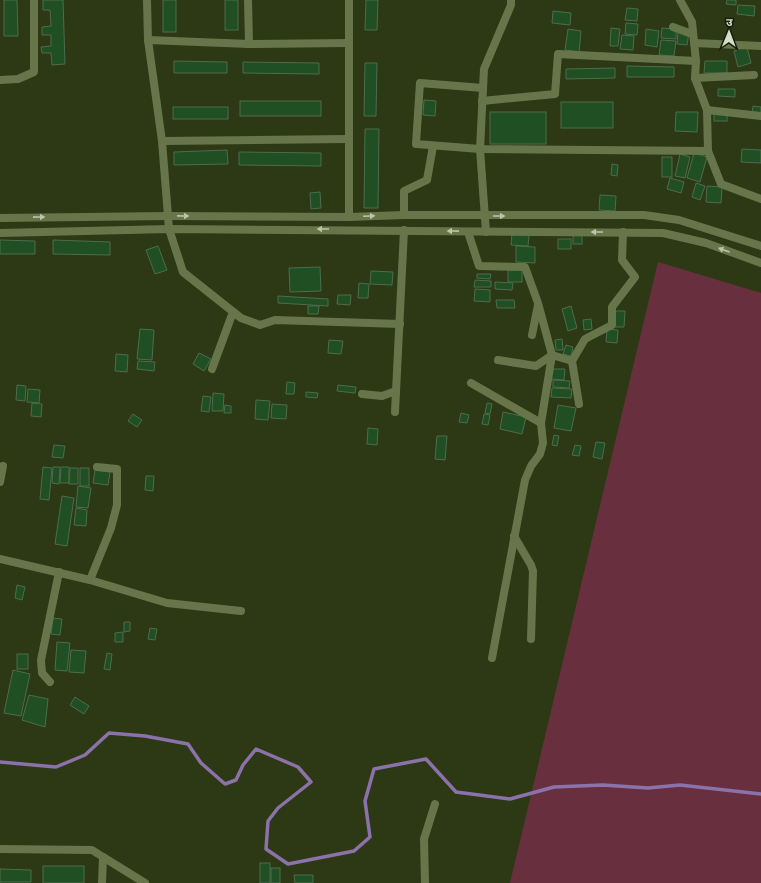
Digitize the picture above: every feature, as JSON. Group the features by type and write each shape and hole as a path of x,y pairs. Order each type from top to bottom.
{"street":[{"path":"0,80 18,79 34,72 34,0"},
{"path":"147,0 148,40 162,141 169,229 183,272 241,318 260,325 275,320 400,324"},
{"path":"248,0 249,44"},
{"path":"349,0 349,217"},
{"path":"486,232 480,150 484,69 511,6 511,0"},
{"path":"680,0 692,22 692,34 696,61 695,78 707,110 708,151 721,184 761,198"},
{"path":"673,27 692,34"},
{"path":"148,40 249,44 349,42"},
{"path":"694,43 761,46"},
{"path":"482,101 555,94 558,54 696,61"},
{"path":"695,78 754,75"},
{"path":"483,88 420,83 416,144 480,150 708,151"},
{"path":"707,110 761,116"},
{"path":"162,141 348,139"},
{"path":"404,215 404,191 427,180 432,146"},
{"path":"0,218 168,216 349,217 404,215 644,215 679,220 761,246"},
{"path":"0,233 169,229 663,233 706,243 761,263"},
{"path":"395,412 404,230"},
{"path":"468,232 479,266 525,267 538,303 552,355 541,423 543,443 540,454 531,466 525,480 492,658"},
{"path":"579,404 572,360 585,339 612,325 612,307 635,278 622,260 623,232"},
{"path":"532,335 538,303"},
{"path":"212,369 233,312"},
{"path":"498,360 536,366 552,355 572,360"},
{"path":"471,383 541,423"},
{"path":"362,394 382,396 396,391"},
{"path":"0,482 3,466"},
{"path":"90,580 111,528 117,504 117,469 97,467"},
{"path":"514,536 532,565 533,571 531,639"},
{"path":"0,558 90,580 166,603 241,611"},
{"path":"50,682 42,673 41,660 59,572"},
{"path":"425,883 424,839 435,804"},
{"path":"0,849 92,850 145,883"},
{"path":"102,883 103,857"}],"shaded area":[{"path":"658,262 761,293 761,883 510,883"}],"building":[{"path":"4,0 17,0 18,36 4,36"},
{"path":"43,0 63,0 65,64 52,65 51,53 42,53 41,47 51,46 51,35 42,35 42,27 51,26 50,10 43,10"},
{"path":"163,0 176,0 176,32 163,32"},
{"path":"225,0 238,0 238,30 225,30"},
{"path":"366,0 378,0 377,30 365,30"},
{"path":"727,0 736,0 736,5 726,4"},
{"path":"738,5 755,6 754,16 737,14"},
{"path":"627,8 638,9 637,21 625,20"},
{"path":"553,11 571,13 570,25 552,23"},
{"path":"626,23 638,24 637,35 625,34"},
{"path":"611,28 620,29 618,46 610,46"},
{"path":"662,28 676,29 676,39 661,38"},
{"path":"568,29 581,31 579,52 565,50"},
{"path":"646,29 659,31 657,47 645,45"},
{"path":"678,32 689,33 687,45 677,44"},
{"path":"622,35 634,36 633,50 620,49"},
{"path":"661,40 676,41 674,56 659,55"},
{"path":"747,47 751,63 738,67 734,51"},
{"path":"174,61 227,62 227,73 174,73"},
{"path":"705,61 727,61 727,73 704,73"},
{"path":"243,62 319,63 319,74 243,73"},
{"path":"365,63 377,63 376,116 364,116"},
{"path":"627,66 674,67 674,77 627,77"},
{"path":"615,68 615,78 566,79 566,69"},
{"path":"718,89 735,89 735,97 718,96"},
{"path":"424,100 436,101 435,116 423,115"},
{"path":"240,101 321,101 321,116 240,116"},
{"path":"561,102 613,102 613,128 561,128"},
{"path":"753,106 761,107 761,114 752,113"},
{"path":"173,107 228,107 228,119 173,119"},
{"path":"490,112 546,112 546,144 490,144"},
{"path":"676,112 698,112 697,132 675,131"},
{"path":"714,114 727,114 727,121 714,121"},
{"path":"365,129 379,129 378,208 364,208"},
{"path":"742,149 761,150 761,163 741,162"},
{"path":"227,150 228,164 174,165 174,152"},
{"path":"239,152 321,153 321,166 239,165"},
{"path":"694,153 707,157 700,182 687,178"},
{"path":"680,154 690,157 685,178 675,176"},
{"path":"662,157 672,157 672,177 662,177"},
{"path":"612,164 618,165 617,176 611,175"},
{"path":"670,178 684,182 681,193 667,189"},
{"path":"696,183 705,186 700,200 692,197"},
{"path":"707,186 722,187 721,203 706,202"},
{"path":"320,192 321,208 311,209 310,193"},
{"path":"600,195 616,196 615,211 599,210"},
{"path":"573,233 582,233 582,244 573,244"},
{"path":"512,234 529,235 528,246 511,245"},
{"path":"558,239 571,239 571,249 558,249"},
{"path":"0,240 35,241 35,254 0,254"},
{"path":"53,240 110,242 110,255 53,254"},
{"path":"158,246 167,270 155,274 146,250"},
{"path":"516,246 535,247 535,263 516,262"},
{"path":"320,267 321,291 290,292 289,268"},
{"path":"508,269 522,269 522,282 508,282"},
{"path":"371,271 393,272 392,285 370,284"},
{"path":"477,274 491,274 490,279 477,278"},
{"path":"475,280 491,281 491,287 474,287"},
{"path":"495,282 513,283 512,290 495,289"},
{"path":"359,283 369,284 368,298 358,298"},
{"path":"475,289 490,290 490,302 474,301"},
{"path":"338,295 351,295 350,305 337,304"},
{"path":"278,296 328,299 328,306 278,303"},
{"path":"496,300 514,300 515,308 497,308"},
{"path":"308,306 319,306 318,314 308,314"},
{"path":"571,306 577,328 568,331 562,309"},
{"path":"614,311 625,311 624,327 614,327"},
{"path":"591,319 592,329 584,330 583,320"},
{"path":"140,329 154,330 152,360 137,359"},
{"path":"607,329 618,330 617,343 606,342"},
{"path":"562,339 563,350 556,350 555,340"},
{"path":"329,340 343,341 341,354 328,353"},
{"path":"566,345 573,347 571,356 563,354"},
{"path":"199,353 211,359 204,371 193,364"},
{"path":"116,354 128,355 127,372 115,371"},
{"path":"138,361 155,362 154,371 137,369"},
{"path":"551,369 565,369 564,380 551,379"},
{"path":"553,380 570,381 569,388 553,387"},
{"path":"287,382 295,383 294,394 286,394"},
{"path":"17,385 26,386 25,401 16,400"},
{"path":"338,385 356,387 355,393 337,391"},
{"path":"552,388 572,389 571,398 551,397"},
{"path":"28,389 40,390 39,403 27,402"},
{"path":"306,392 318,393 317,398 306,397"},
{"path":"213,393 224,394 223,411 212,411"},
{"path":"203,396 211,397 209,412 201,411"},
{"path":"256,400 270,401 268,420 255,419"},
{"path":"32,403 42,404 41,417 31,416"},
{"path":"487,403 492,404 490,414 485,413"},
{"path":"272,404 287,405 286,419 271,418"},
{"path":"225,405 231,406 231,413 224,413"},
{"path":"558,405 576,408 571,431 554,428"},
{"path":"503,412 526,417 522,434 500,429"},
{"path":"461,413 469,415 467,423 459,422"},
{"path":"133,414 142,420 137,427 128,421"},
{"path":"484,414 490,415 488,425 482,424"},
{"path":"368,428 378,429 377,445 367,444"},
{"path":"554,435 559,436 557,446 552,445"},
{"path":"437,436 447,436 445,460 435,459"},
{"path":"596,442 605,443 602,459 593,457"},
{"path":"54,445 65,446 63,458 52,457"},
{"path":"575,445 581,446 579,456 572,455"},
{"path":"43,467 52,468 49,500 40,499"},
{"path":"53,467 60,467 59,484 52,483"},
{"path":"61,467 69,467 69,483 60,483"},
{"path":"70,468 78,468 78,484 69,484"},
{"path":"80,468 89,468 89,486 80,486"},
{"path":"95,470 110,472 108,485 93,483"},
{"path":"146,476 154,476 153,491 145,490"},
{"path":"78,486 91,488 88,508 76,507"},
{"path":"62,496 74,498 67,546 55,544"},
{"path":"76,508 87,510 86,526 74,525"},
{"path":"17,585 25,587 22,600 15,598"},
{"path":"53,618 62,619 60,635 51,634"},
{"path":"124,622 130,622 130,631 124,632"},
{"path":"150,628 157,629 155,640 148,639"},
{"path":"123,632 123,642 115,642 115,633"},
{"path":"57,642 70,643 67,671 55,670"},
{"path":"71,650 86,651 84,673 69,672"},
{"path":"107,653 112,654 110,670 104,669"},
{"path":"17,654 28,654 28,669 17,669"},
{"path":"13,670 30,674 21,716 4,713"},
{"path":"29,695 48,699 45,727 22,720"},
{"path":"75,697 89,706 84,714 70,705"},
{"path":"260,863 270,863 270,883 260,883"},
{"path":"43,866 84,866 84,883 43,883"},
{"path":"271,868 280,868 280,883 271,883"},
{"path":"0,869 31,870 31,882 0,882"},
{"path":"294,875 313,875 313,883 295,883"}],"waterway":[{"path":"0,762 56,767 85,755 109,733 145,736 188,744 201,763 225,784 236,780 243,765 256,749 298,767 311,782 278,808 268,821 266,849 288,864 354,851 370,837 365,801 374,769 426,759 456,792 510,799 554,787 603,785 648,788 680,785 761,794"}]}
